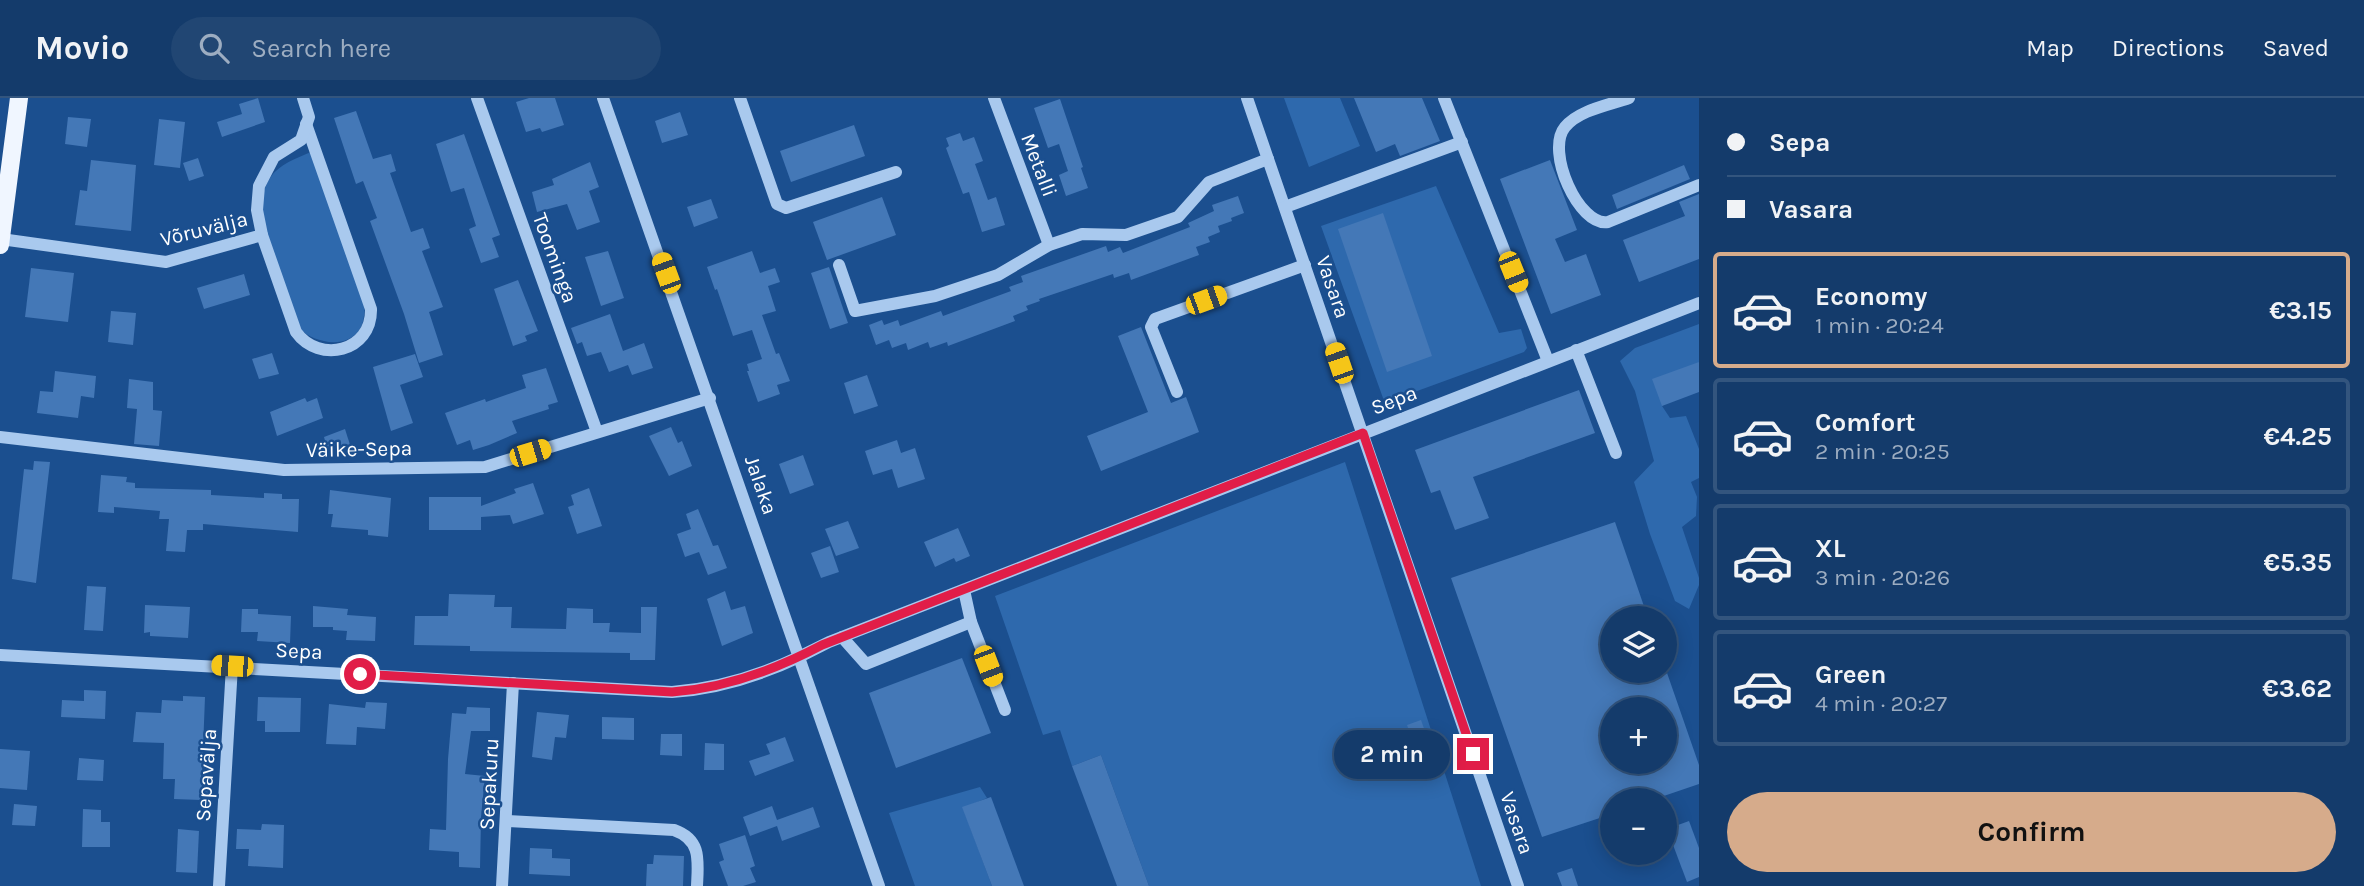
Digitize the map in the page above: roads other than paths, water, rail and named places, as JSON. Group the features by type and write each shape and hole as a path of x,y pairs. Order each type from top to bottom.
{"main road":[{"path":"0,245 19,98"}],"street":[{"path":"262,235 296,332 304,343 316,348 343,348 357,343 367,334 371,309 306,124 309,117 303,98"},
{"name":"Toominga","path":"477,98 597,432"},
{"name":"Jalaka","path":"603,98 879,886"},
{"path":"740,98 777,204 786,208 897,172"},
{"name":"Metalli","path":"994,98 1049,245"},
{"name":"Vasara","path":"1247,98 1518,886"},
{"path":"1444,98 1548,361"},
{"path":"1629,98 1580,116 1565,127 1559,139 1558,158 1566,179 1586,213 1595,221 1608,222 1699,185"},
{"name":"Võruvälja","path":"1,239 166,262 262,235 257,210 259,186 274,157 301,140 306,124"},
{"path":"1285,207 1462,142"},
{"path":"839,265 855,311 935,296 998,275 1049,245 1083,234 1126,235 1178,217 1209,182 1268,159"},
{"path":"1177,392 1152,327 1155,319 1305,265"},
{"name":"Sepa","path":"0,655 672,692 700,690 743,679 842,637 1699,303"},
{"path":"1576,350 1616,453"},
{"name":"Väike-Sepa","path":"0,437 284,470 485,467 710,398"},
{"path":"964,590 971,622 1005,710"},
{"path":"842,637 866,664 971,622"},
{"name":"Sepavälja","path":"219,886 232,666"},
{"name":"Sepakuru","path":"502,886 513,683"},
{"path":"506,821 674,830 685,834 695,848 698,858 697,886"}]}
